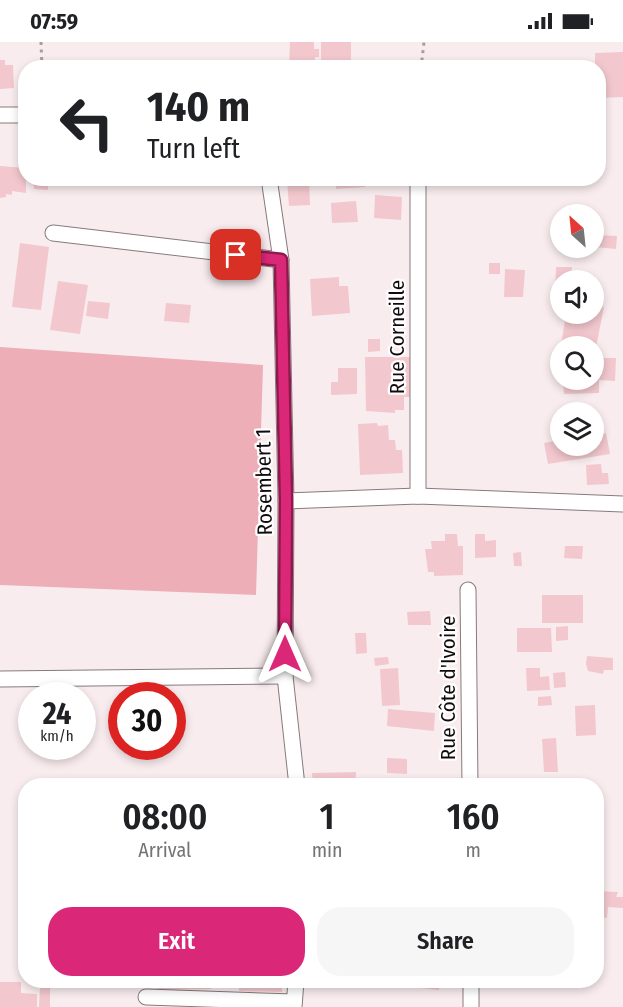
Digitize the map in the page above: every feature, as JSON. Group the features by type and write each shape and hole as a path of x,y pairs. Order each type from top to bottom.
{"street":[{"path":"0,115 18,115"},
{"name":"Rosembert 1","path":"270,186 281,260 286,501 285,676 296,778"},
{"name":"Rue Corneille","path":"418,186 418,496"},
{"path":"53,233 281,260"},
{"path":"286,501 418,496 623,504"},
{"name":"Rue Côte d'Ivoire","path":"468,590 470,778"},
{"path":"0,679 285,676"},
{"path":"146,997 294,1005 295,988"},
{"path":"471,988 471,1007"}],"path":[{"path":"41,42 42,60"},
{"path":"422,60 424,42"}],"shaded area":[{"path":"0,347 263,365 256,595 0,585"}],"building":[{"path":"290,42 314,42 314,49 319,49 319,57 315,57 315,60 289,60"},
{"path":"321,42 351,42 351,60 321,60"},
{"path":"623,52 623,97 606,98 606,60 595,60 595,53"},
{"path":"0,60 5,60 5,65 13,65 14,88 0,89"},
{"path":"0,166 18,167 18,186 26,186 26,193 12,191 12,195 6,194 6,197 0,198"},
{"path":"34,186 48,186 48,190 34,189"},
{"path":"287,186 309,186 310,205 289,206"},
{"path":"336,186 365,187 336,189"},
{"path":"375,195 402,197 401,220 374,218"},
{"path":"356,201 358,222 332,223 331,203"},
{"path":"604,235 617,236 616,249 604,248"},
{"path":"20,243 49,247 41,310 12,307"},
{"path":"489,263 500,263 500,274 489,274"},
{"path":"556,267 572,267 572,270 556,270"},
{"path":"505,269 525,270 523,297 504,297"},
{"path":"339,277 339,286 348,286 350,313 312,316 310,279"},
{"path":"58,281 88,285 80,334 50,330"},
{"path":"88,301 110,303 108,319 86,316"},
{"path":"166,303 191,305 189,323 164,321"},
{"path":"564,324 601,324 598,336 562,336"},
{"path":"368,339 380,339 380,351 368,352"},
{"path":"365,357 412,357 413,397 404,397 404,410 395,410 395,413 366,411"},
{"path":"604,358 616,358 615,381 604,380"},
{"path":"338,368 357,368 357,394 331,395 331,382 338,382"},
{"path":"564,390 599,390 599,393 564,394"},
{"path":"377,423 378,426 388,425 389,440 395,440 396,450 402,450 403,473 360,475 358,424"},
{"path":"604,433 606,433 610,454 604,455"},
{"path":"550,442 550,456 598,456 548,464 544,443"},
{"path":"601,464 602,473 608,473 609,484 587,485 586,465"},
{"path":"445,534 457,534 458,546 463,546 463,575 434,576 434,572 428,572 425,549 432,549 431,541 445,541"},
{"path":"475,534 485,534 485,541 496,540 496,557 475,558"},
{"path":"565,546 583,546 582,559 564,558"},
{"path":"521,552 522,566 514,566 513,553"},
{"path":"542,595 583,595 583,623 542,623"},
{"path":"430,611 431,625 408,625 407,612"},
{"path":"568,626 568,640 556,641 556,627"},
{"path":"517,628 551,628 552,652 517,652"},
{"path":"355,633 366,633 367,653 356,654"},
{"path":"587,656 613,658 613,670 604,670 603,674 588,671"},
{"path":"388,657 389,664 375,666 374,658"},
{"path":"398,668 400,705 382,706 380,669"},
{"path":"526,668 540,668 540,677 549,676 550,690 527,691"},
{"path":"565,672 566,687 554,688 553,673"},
{"path":"551,696 552,705 538,706 538,697"},
{"path":"595,705 596,735 576,736 575,706"},
{"path":"388,709 435,713 434,731 387,726"},
{"path":"556,738 558,772 544,772 542,739"},
{"path":"387,758 407,759 407,774 387,773"},
{"path":"356,772 356,778 312,778 312,773"},
{"path":"604,891 618,892 616,897 623,897 623,908 608,907 607,918 604,917"},
{"path":"0,982 18,982 21,993 37,994 37,1007 0,1007"},
{"path":"40,988 50,988 50,1007 39,1007"},
{"path":"157,988 211,988 211,989 157,990"},
{"path":"239,988 282,988 282,992 239,991"}],"route":[{"path":"236,255 281,260 286,501 285,654"}]}
